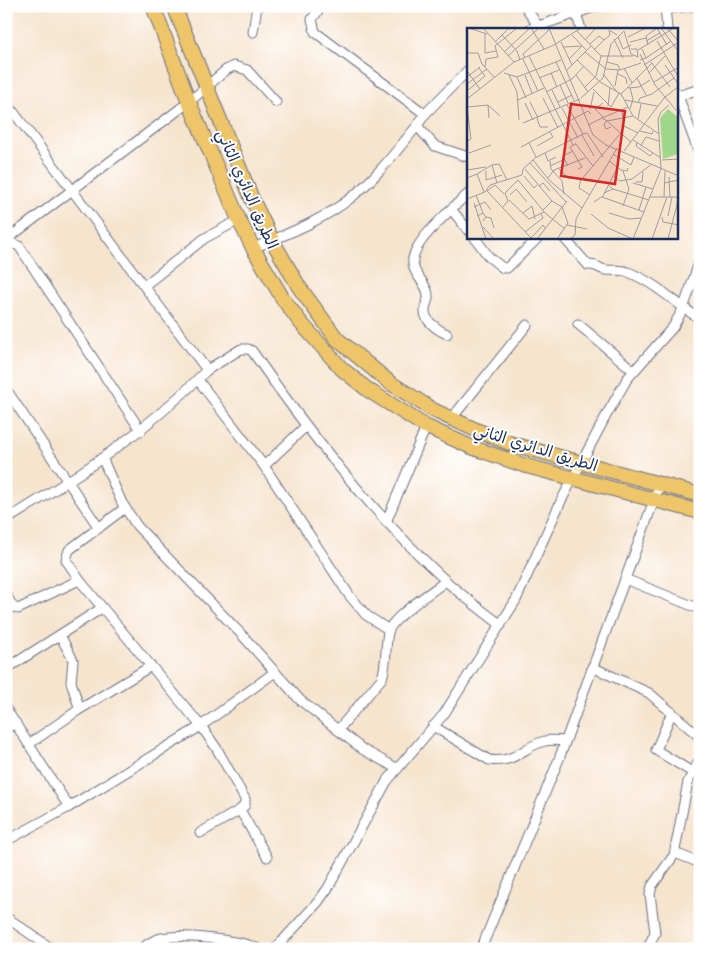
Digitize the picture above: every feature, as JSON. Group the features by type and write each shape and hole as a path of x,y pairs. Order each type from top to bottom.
{"main road":[{"name":"الطريق الدائري الثاني","path":"153,6 189,102 239,220 253,248 283,298 319,346 342,369 368,390 426,427 500,458 700,512"},
{"name":"الطريق الدائري الثاني","path":"174,6 252,198 272,240 299,288 337,339 389,382 433,410 512,444 700,495"}],"street":[{"path":"253,32 257,6"},
{"path":"322,6 312,19 315,32 425,114"},
{"path":"526,6 534,27 597,6"},
{"path":"667,28 665,8 693,6"},
{"path":"576,13 582,28"},
{"path":"141,431 19,246 6,240 189,102 226,70 240,66 247,70 276,102"},
{"path":"253,248 326,215 352,197 388,161 425,114 467,71"},
{"path":"700,88 678,95 700,156"},
{"path":"6,102 10,114 73,190 207,370"},
{"path":"417,126 435,146 467,157"},
{"path":"690,130 700,127"},
{"path":"447,334 434,326 426,317 424,309 428,300 427,289 413,266 412,260 417,247 467,195"},
{"path":"451,210 467,229"},
{"path":"145,285 205,238 239,220"},
{"path":"476,239 489,257 503,268 507,268 537,239"},
{"path":"565,239 588,265 595,264 607,270 628,272 662,289 683,309 700,319"},
{"path":"275,949 318,902 328,888 396,768 444,714 501,625 516,600 561,501 606,414 634,371 673,327 683,309 700,260"},
{"path":"578,324 634,371"},
{"path":"452,418 527,325"},
{"path":"6,520 103,460 141,431 207,370 241,349 248,349 252,351 306,426 386,522 446,581 501,625"},
{"path":"198,380 264,466 349,594 366,615 389,630"},
{"path":"6,389 70,481 99,528"},
{"path":"264,466 306,426"},
{"path":"386,522 426,427"},
{"path":"103,460 125,508 137,526 243,636 300,700 362,749 396,768"},
{"path":"481,949 565,741 660,484"},
{"path":"125,508 66,554 67,564 202,726 217,749 244,799 245,805 240,810 200,832"},
{"path":"625,579 700,609"},
{"path":"6,596 13,607 18,609 79,580"},
{"path":"338,730 382,678 385,671 389,630 396,621 446,581"},
{"path":"6,669 102,608"},
{"path":"60,635 73,660 71,682 79,702 77,711"},
{"path":"28,744 77,711 151,666"},
{"path":"592,667 649,694 700,737"},
{"path":"6,840 69,806 202,726 275,672"},
{"path":"6,710 69,806"},
{"path":"672,712 656,750 692,772"},
{"path":"6,729 16,723"},
{"path":"433,726 489,760 499,761 517,756 545,741 565,741"},
{"path":"647,949 655,933 650,894 652,886 672,861 675,853 680,816 692,772 700,759"},
{"path":"240,810 267,857"},
{"path":"675,853 700,863"},
{"path":"6,917 52,949"},
{"path":"141,949 159,938 186,937 248,943 258,949"}]}
